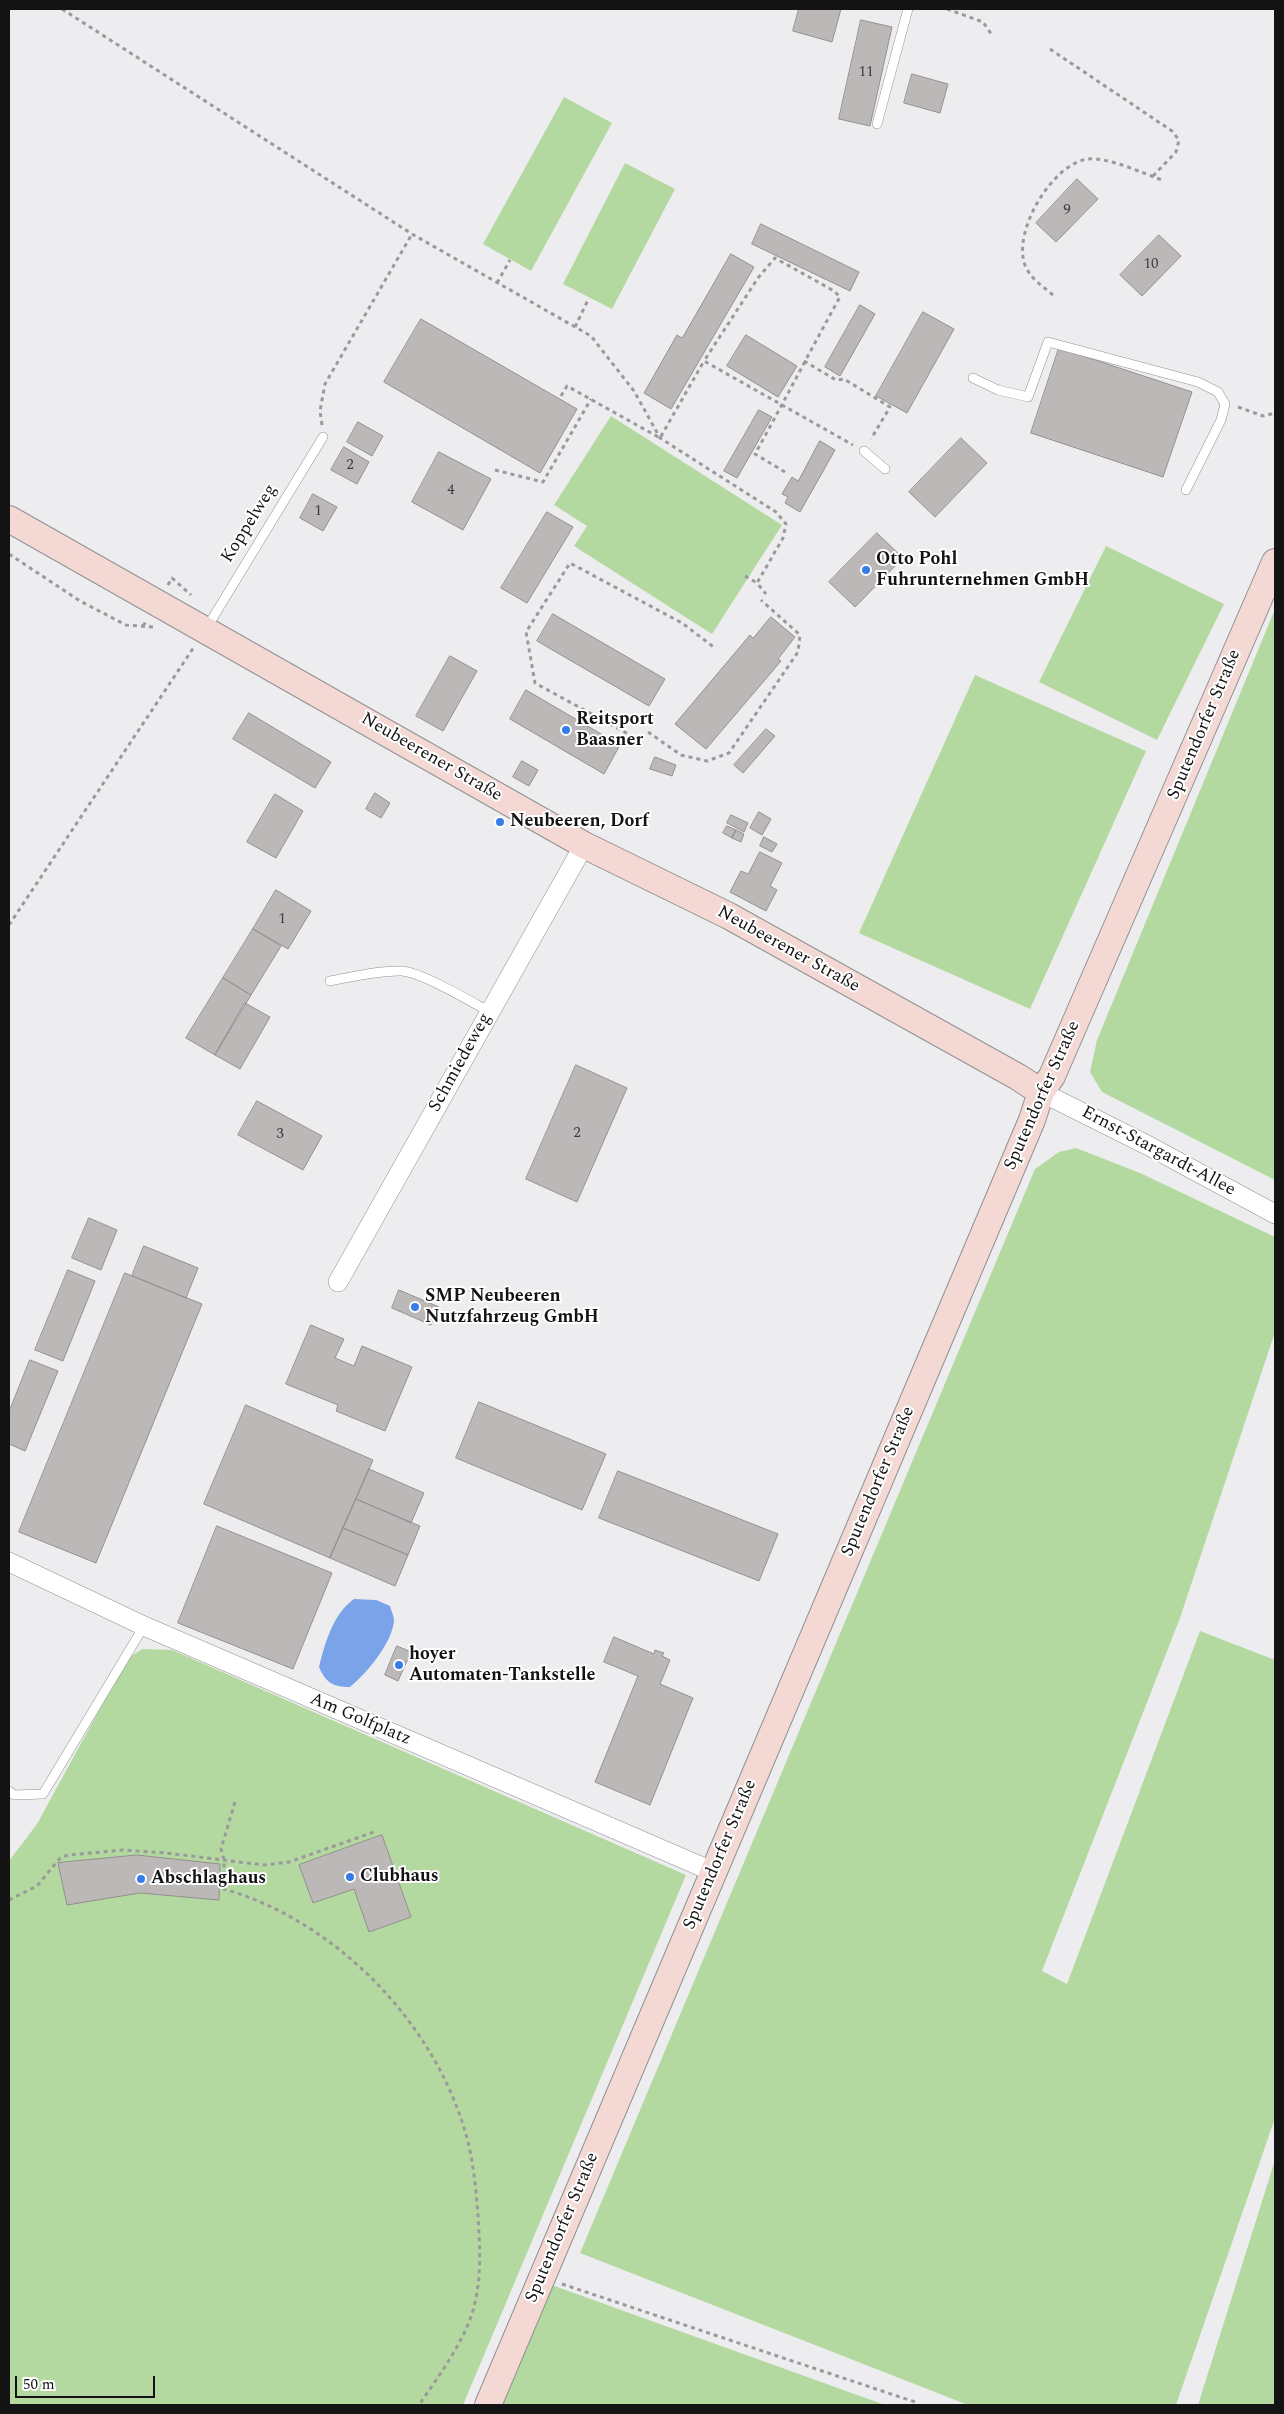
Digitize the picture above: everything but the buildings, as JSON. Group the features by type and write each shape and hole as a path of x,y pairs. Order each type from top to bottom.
{"main road":[{"name":"Neubeerener Straße","path":"9,519 584,845 729,916 1018,1077 1041,1092"},
{"name":"Sputendorfer Straße","path":"488,2405 1032,1120 1041,1092 1056,1067 1275,562"}],"street":[{"name":"Schmiedeweg","path":"338,1282 584,845"},
{"name":"Ernst-Stargardt-Allee","path":"1041,1092 1149,1146 1275,1214"},
{"name":"Am Golfplatz","path":"9,1562 144,1626 714,1872"}],"lane":[{"path":"877,124 908,9"},
{"path":"973,378 998,390 1028,397 1048,342 1198,382 1218,392 1225,404 1221,420 1186,490"},
{"name":"Koppelweg","path":"206,629 323,437"},
{"path":"864,451 885,469"},
{"path":"330,981 373,973 404,971 438,985 490,1012"},
{"path":"9,1792 14,1794 43,1794 144,1626"}],"path":[{"path":"62,9 412,234 590,336 634,392 660,438"},
{"path":"947,9 983,22 992,35"},
{"path":"1050,48 1172,131 1179,140 1176,152 1152,177"},
{"path":"1053,295 1028,272 1024,263 1023,251 1027,226 1033,211 1055,180 1077,162 1089,159 1102,159 1162,180"},
{"path":"323,437 320,411 325,384 412,234"},
{"path":"660,438 704,361 758,278 775,258 834,291 840,297 755,454 785,472"},
{"path":"498,283 510,260"},
{"path":"575,327 588,300"},
{"path":"704,361 783,403 864,451 890,407 844,379 836,380 804,361"},
{"path":"561,396 567,386 660,438 776,512 786,524 783,538 757,583"},
{"path":"495,470 543,482 591,399"},
{"path":"1225,404 1263,416 1275,413"},
{"path":"9,554 80,601 126,625 143,626"},
{"path":"641,741 535,683 526,632 570,562 682,623 716,648"},
{"path":"745,576 757,583 766,594"},
{"path":"648,732 681,755 707,761 728,753 798,652 800,634 761,600"},
{"path":"9,925 206,629"},
{"path":"236,1802 224,1834 221,1849 224,1859 224,1889 266,1905 310,1928 356,1963 396,2006 440,2069 466,2132 476,2198 481,2261 472,2313 454,2352 419,2405"},
{"path":"9,1900 37,1886 62,1857 69,1855 123,1850 224,1859 264,1865 289,1862 374,1832"},
{"path":"542,2278 918,2404"}],"green space":[{"path":"564,97 612,123 531,271 483,244"},
{"path":"625,163 675,189 612,309 563,284"},
{"path":"611,416 782,525 712,634 574,546 587,526 554,505"},
{"path":"1106,546 1224,604 1157,740 1039,682"},
{"path":"1275,609 1275,1180 1102,1092 1090,1072 1097,1040"},
{"path":"975,675 1146,751 1030,1009 859,933"},
{"path":"1076,1148 1140,1173 1275,1237 1275,1332 1180,1618 1042,1971 1067,1984 1200,1631 1275,1660 1275,2118 1176,2405 968,2405 580,2253 1035,1169 1059,1152"},
{"path":"142,1649 172,1650 686,1875 463,2405 9,2405 9,1861 37,1824 127,1659"},
{"path":"1275,2160 1275,2405 1198,2405"},
{"path":"549,2284 885,2405 496,2405"}],"water":[{"path":"354,1599 376,1600 390,1606 394,1621 389,1639 371,1666 350,1687 339,1686 327,1680 319,1667 327,1639 335,1621"}],"place":[{"name":"Otto Pohl Fuhrunternehmen GmbH","path":"866,570"},
{"name":"Reitsport Baasner","path":"566,730"},
{"name":"Neubeeren, Dorf","path":"500,822"},
{"name":"SMP Neubeeren Nutzfahrzeug GmbH","path":"415,1307"},
{"name":"hoyer Automaten-Tankstelle","path":"399,1665"},
{"name":"Clubhaus","path":"350,1877"},
{"name":"Abschlaghaus","path":"141,1879"}]}
